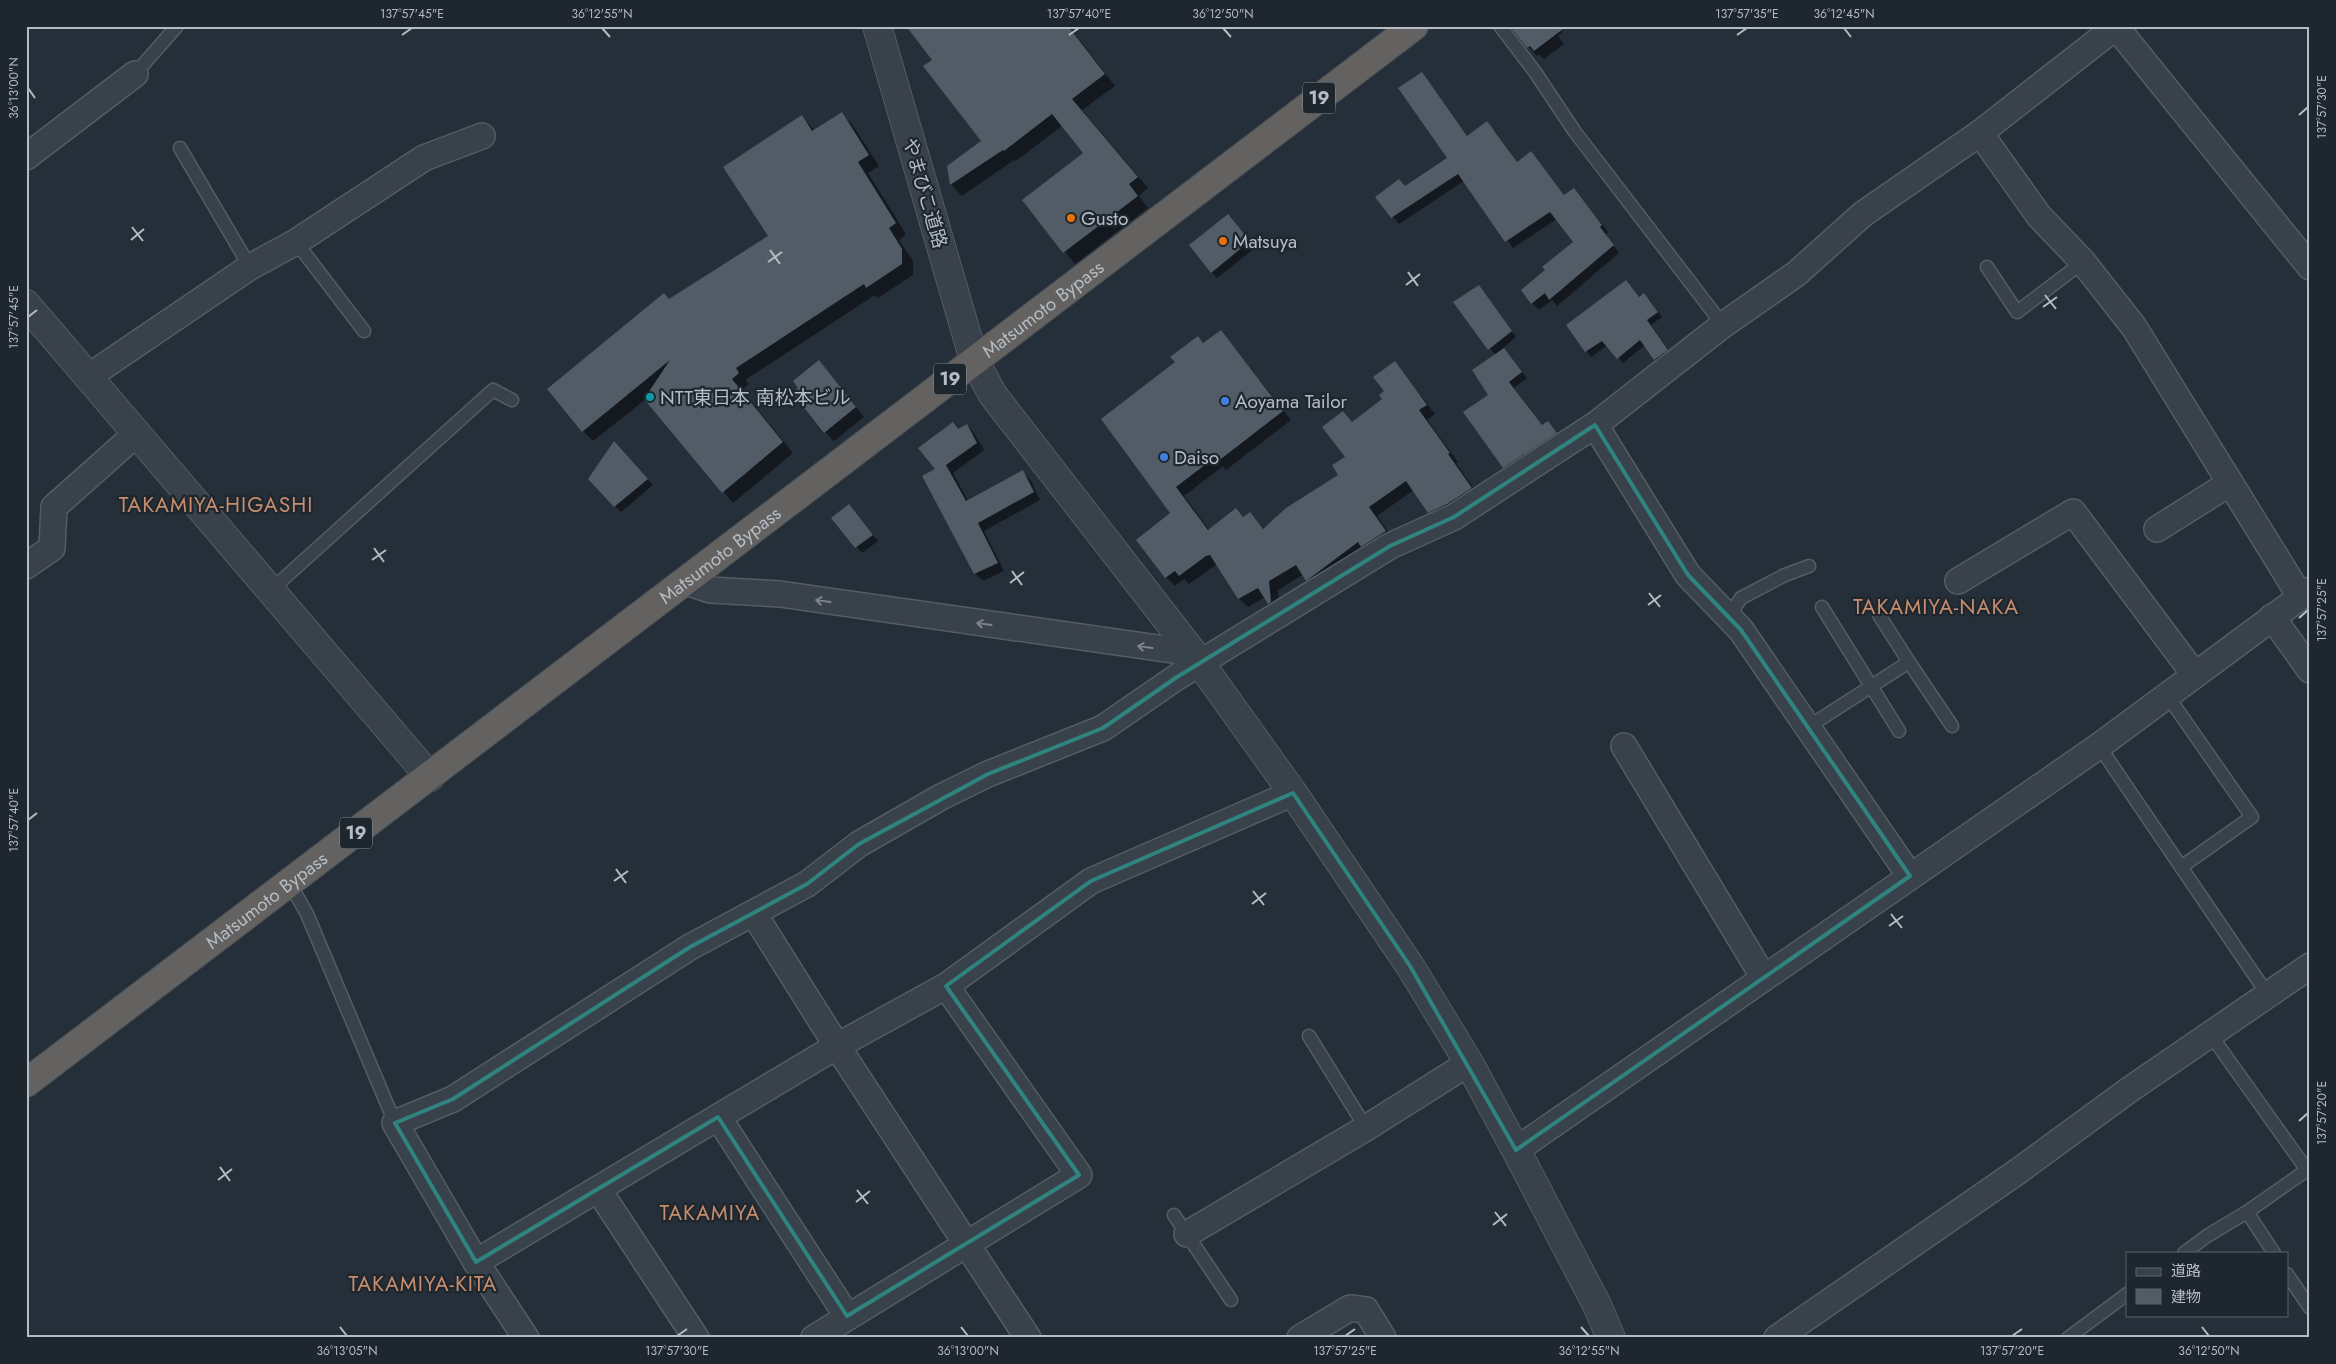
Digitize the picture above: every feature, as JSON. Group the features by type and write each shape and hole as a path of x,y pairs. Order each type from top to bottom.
{"highway":[{"name":"Matsumoto Bypass","path":"26,1083 290,884 1414,26"}],"street":[{"name":"やまびこ道路","path":"876,26 974,360 993,394 1197,659 1293,793 1410,966 1469,1063 1597,1305 1611,1338"},
{"path":"526,1338 476,1262 394,1123 454,1099 690,947 808,884 859,844 941,797 988,774 1103,728 1177,677 1197,659 1390,546 1454,517 1595,425 1723,325 1796,274 1863,214 1980,133 2116,27 2310,267"},
{"path":"26,157 135,74"},
{"path":"1516,1150 2099,746 2305,593 2230,483 2134,328 2083,262 2039,216 1980,133"},
{"path":"88,377 250,267 296,242 424,158 482,136"},
{"path":"26,304 430,777"},
{"path":"1595,425 1688,575 1741,630 1910,876"},
{"path":"26,566 52,548 54,507 136,434"},
{"path":"2157,529 2230,483"},
{"path":"1958,580 2073,512 2195,675"},
{"path":"686,582 710,590 780,594 1197,659"},
{"path":"2272,617 2310,670"},
{"path":"1624,746 1764,978"},
{"path":"476,1262 837,1046 946,986 1091,881 1293,793"},
{"path":"754,914 837,1046 1028,1338"},
{"path":"1778,1338 2018,1172 2210,1034 2310,966"},
{"path":"814,1338 1079,1175 946,986"},
{"path":"1181,1225 1366,1128 1469,1063"},
{"path":"718,1117 847,1316"},
{"path":"598,1189 696,1338"},
{"path":"1300,1338 1350,1308 1366,1310 1383,1338"}],"lane":[{"path":"135,74 178,26"},
{"path":"1500,26 1535,72 1575,132 1723,325"},
{"path":"180,148 250,267"},
{"path":"296,242 364,330"},
{"path":"1986,268 2017,312 2083,262"},
{"path":"270,590 493,390 512,400"},
{"path":"1728,618 1740,598 1785,575 1809,566"},
{"path":"1822,608 1899,731"},
{"path":"1879,615 1952,726"},
{"path":"1808,727 1909,662"},
{"path":"2167,695 2252,817 2181,867"},
{"path":"2099,746 2268,995"},
{"path":"290,884 307,914 394,1123"},
{"path":"2185,1252 2308,1169 2210,1034"},
{"path":"1309,1036 1366,1128"},
{"path":"2247,1212 2273,1252"},
{"path":"1181,1225 1231,1300"},
{"path":"2288,1275 2310,1308"},
{"path":"2068,1338 2126,1295"}],"highlighted area":[{"path":"1595,425 1688,575 1741,630 1910,876 1516,1150 1410,966 1293,793 1091,881 946,986 1079,1175 847,1316 718,1117 476,1262 395,1123 453,1099 690,947 807,884 859,844 988,774 1103,728 1177,677 1390,546 1454,517"}],"building":[{"path":"906,26 1068,26 1105,74 1072,99 1138,177 1129,184 1138,196 1063,253 1022,200 1083,153 1052,114 1004,151 950,185 947,166 981,141 923,66 932,60"},
{"path":"1510,26 1567,26 1534,51 1530,46 1527,48"},
{"path":"1422,72 1467,136 1487,121 1517,162 1531,151 1564,195 1574,188 1602,225 1600,227 1614,245 1549,300 1545,293 1531,304 1521,290 1545,270 1542,267 1573,242 1550,212 1505,242 1458,174 1391,218 1375,197 1399,179 1405,186 1447,158 1398,88"},
{"path":"842,112 869,155 858,162 896,223 889,228 902,249 902,264 866,288 864,284 736,368 739,373 732,379 783,442 722,493 644,399 670,360 582,432 547,389 664,293 669,299 768,236 723,167 802,115 812,131"},
{"path":"1228,214 1250,241 1211,273 1189,245"},
{"path":"1626,280 1639,297 1644,293 1658,312 1647,320 1668,350 1654,360 1640,340 1617,359 1602,341 1585,352 1566,325"},
{"path":"1479,285 1512,331 1488,350 1453,302"},
{"path":"1221,330 1283,411 1217,462 1214,458 1176,487 1208,530 1236,508 1243,517 1250,512 1263,529 1286,508 1338,475 1332,465 1345,457 1322,427 1343,411 1352,422 1382,399 1379,395 1384,391 1373,377 1395,361 1427,405 1419,410 1472,488 1447,504 1428,513 1406,481 1369,507 1386,531 1361,547 1358,542 1306,581 1296,565 1269,581 1271,602 1268,604 1258,588 1238,599 1210,555 1179,576 1175,571 1165,578 1136,540 1170,513 1101,419 1175,362 1170,357 1198,336 1203,343"},
{"path":"1504,348 1522,372 1509,382 1542,425 1548,421 1557,433 1503,468 1463,412 1488,395 1472,370"},
{"path":"819,360 856,407 824,433 792,392 798,388 793,381"},
{"path":"953,422 958,429 967,424 977,443 946,465 966,501 1023,470 1034,492 978,523 998,563 974,574 922,476 935,469 918,448"},
{"path":"614,441 648,479 614,507 588,479"},
{"path":"849,504 873,535 855,548 831,518"}],"place":[{"name":"Gusto","path":"1071,218"},
{"name":"Matsuya","path":"1223,241"},
{"name":"NTT東日本 南松本ビル","path":"650,397"},
{"name":"Aoyama Tailor","path":"1225,401"},
{"name":"Daiso","path":"1164,457"}],"district":[{"name":"TAKAMIYA-HIGASHI","path":"216,505"},
{"name":"TAKAMIYA-NAKA","path":"1936,607"},
{"name":"TAKAMIYA","path":"710,1213"},
{"name":"TAKAMIYA-KITA","path":"423,1284"}]}
